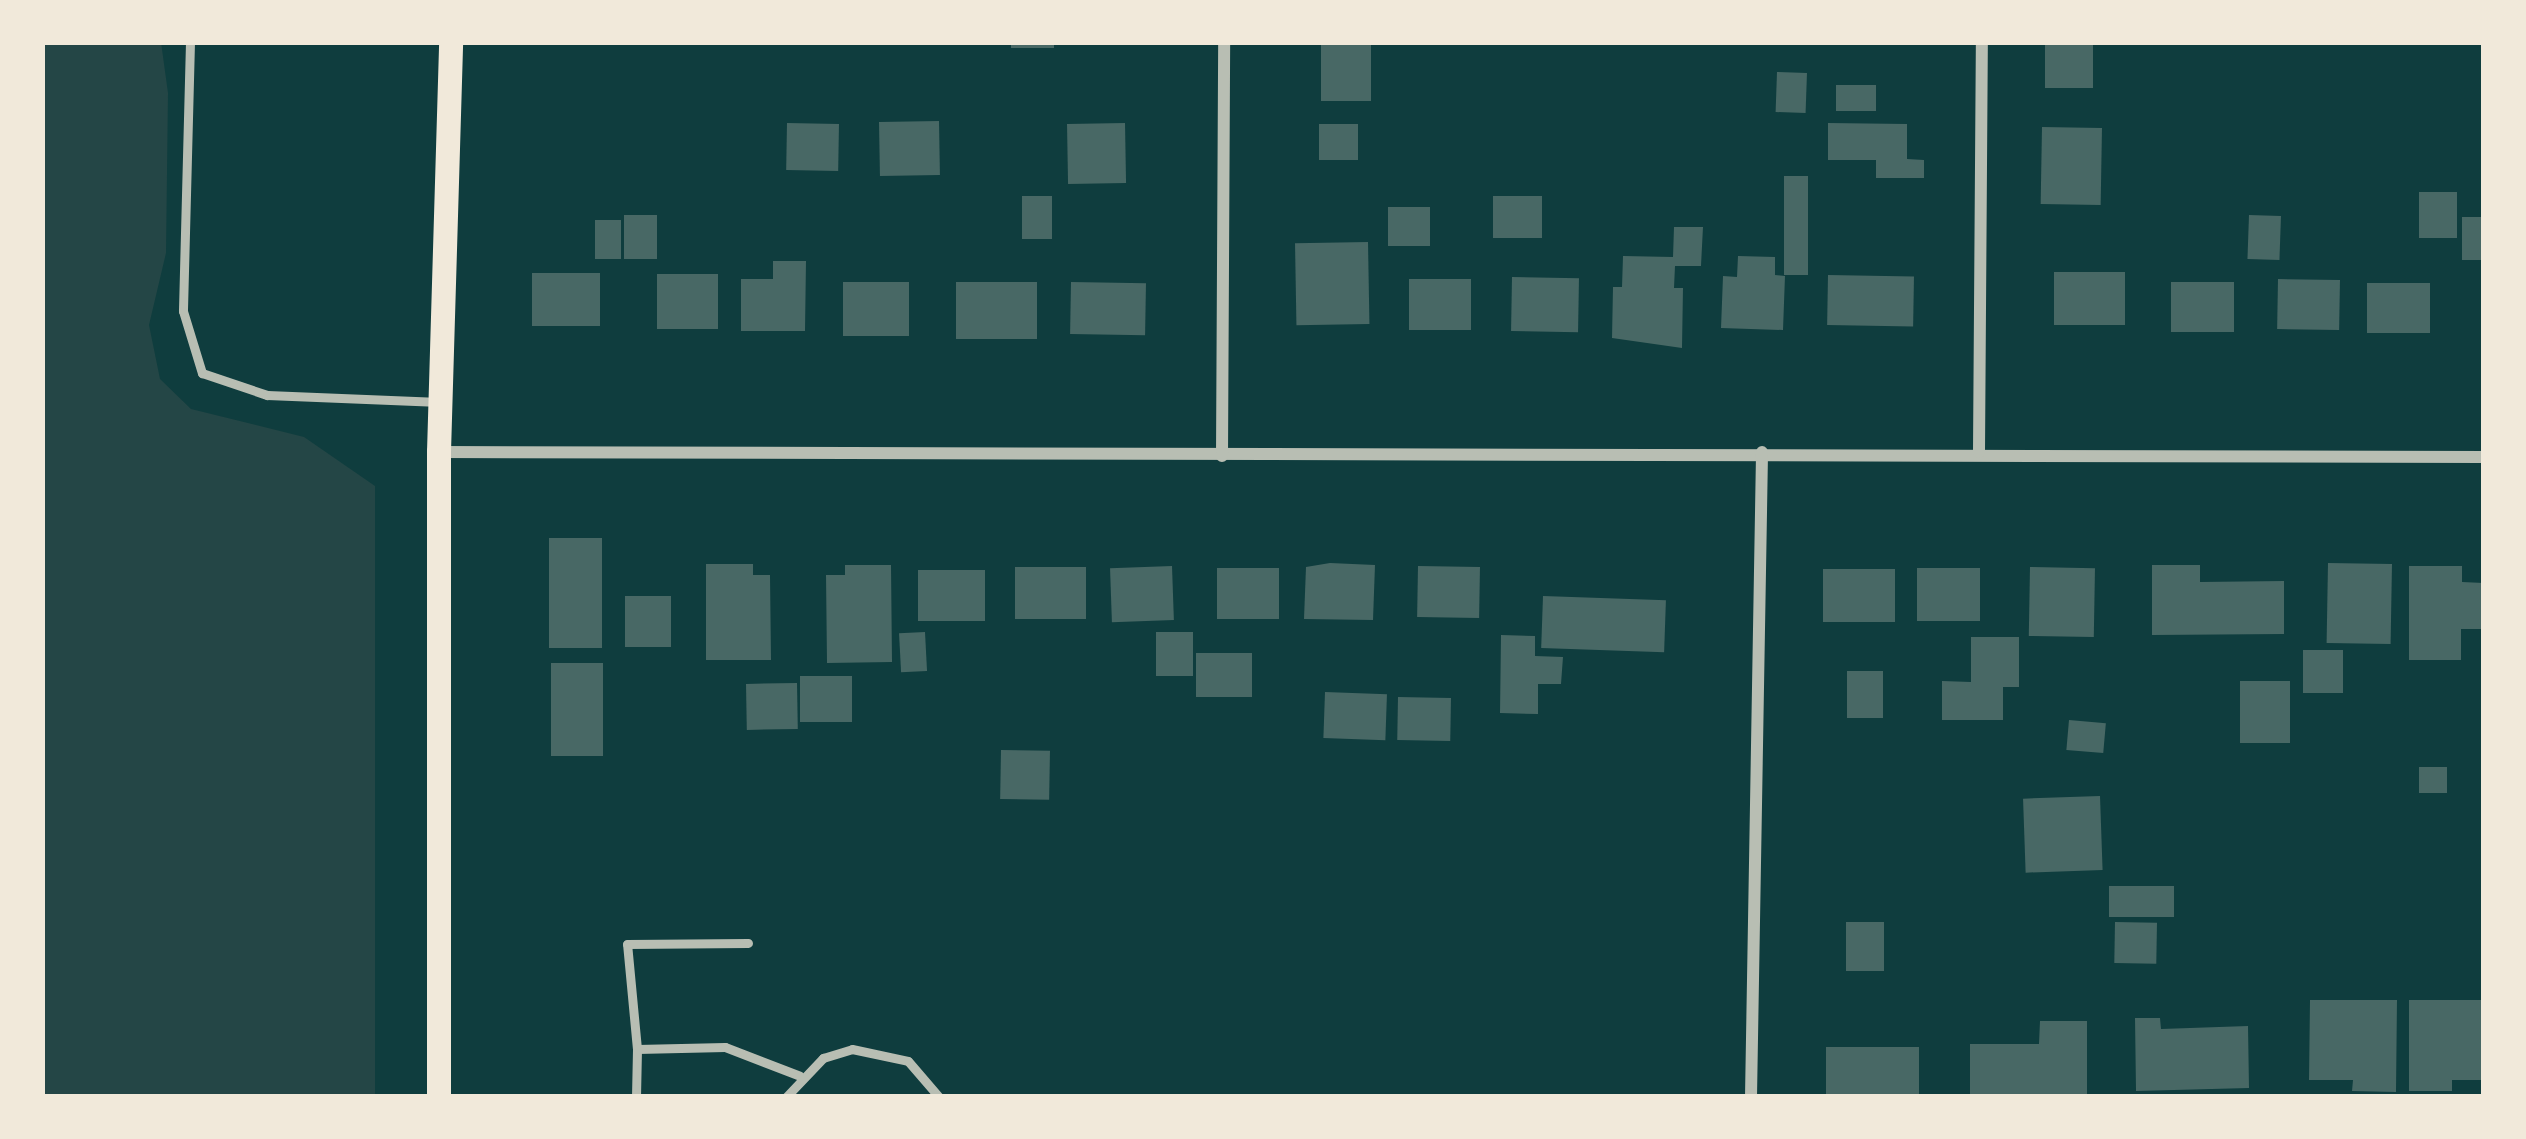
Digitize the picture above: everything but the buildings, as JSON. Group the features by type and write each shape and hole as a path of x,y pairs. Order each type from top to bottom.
{"main road":[{"path":"439,1097 439,452 451,42"}],"street":[{"path":"1222,455 1224,42"},
{"path":"1979,452 1982,42"},
{"path":"439,452 1979,452 2484,457"},
{"path":"1751,1097 1762,452"}],"lane":[{"path":"190,42 184,311 202,373 267,395 440,402"},
{"path":"636,1097 637,1049 627,944 748,943"},
{"path":"637,1049 725,1047 800,1076"},
{"path":"786,1097 800,1076 838,1053 881,1050 908,1061 939,1097"}],"shaded area":[{"path":"42,42 161,42 168,93 166,253 149,325 160,379 191,409 304,437 375,486 375,1097 42,1097"}]}
